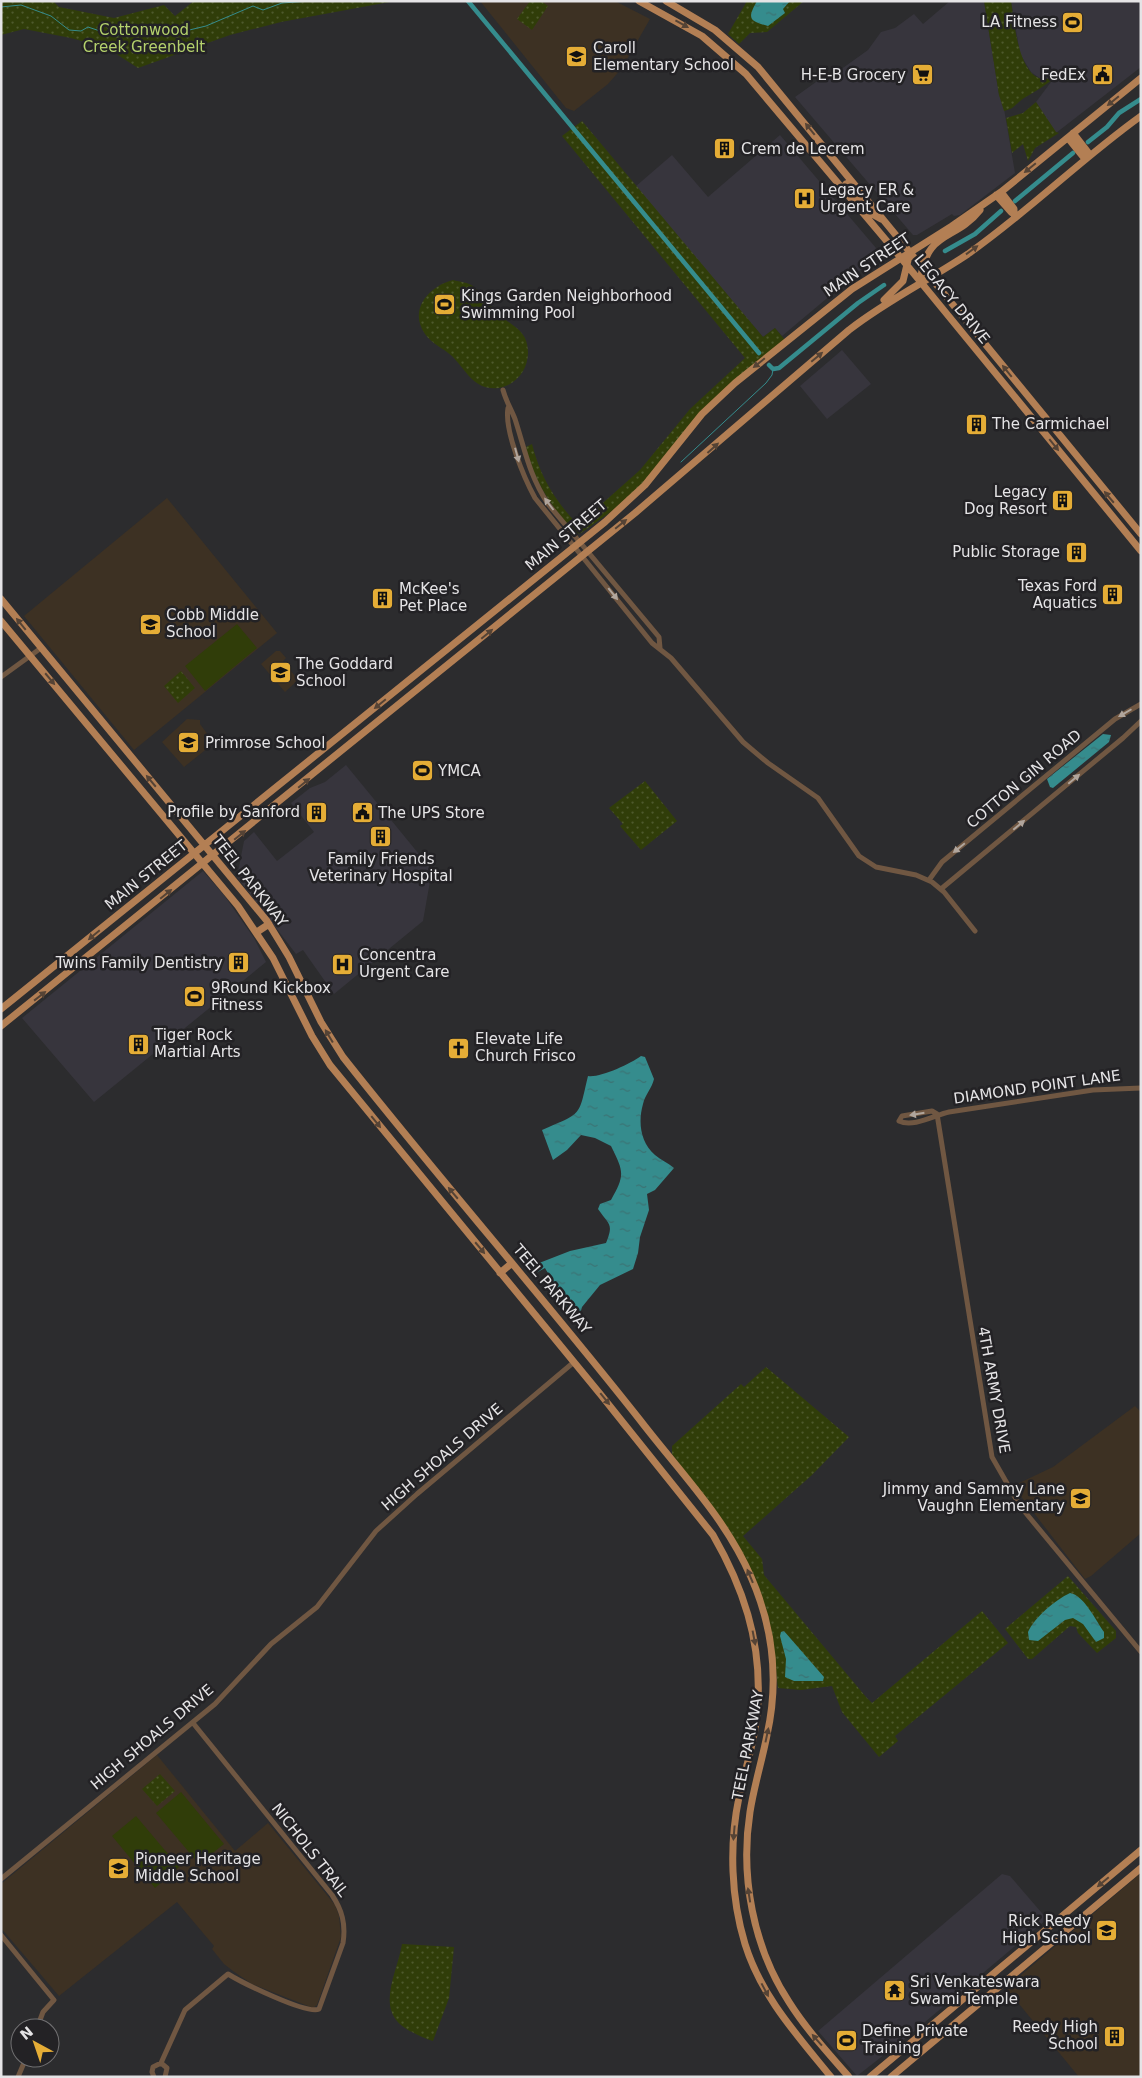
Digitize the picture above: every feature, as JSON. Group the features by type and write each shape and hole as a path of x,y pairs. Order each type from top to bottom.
{"main road":[{"name":"LEGACY DRIVE","path":"639,1 693,30 730,58 786,123 885,221 1141,534"},
{"name":"LEGACY DRIVE","path":"666,1 716,30 740,48 798,114 907,266 1141,551"},
{"name":"MAIN STREET","path":"1,1009 577,544 645,485 702,414 735,383 831,304 998,194 1139,83"},
{"path":"786,123 798,114"},
{"name":"MAIN STREET","path":"1,1026 204,865 585,554 706,454 763,402 849,330 920,282 967,254 1015,214 1141,116"},
{"path":"1071,136 1088,157"},
{"path":"998,194 1014,209 1015,214"},
{"path":"920,282 922,266 931,247 974,217 984,204"},
{"path":"849,330 856,320 899,286 906,276 910,252"},
{"path":"977,352 986,345"},
{"path":"1035,422 1043,416"},
{"path":"1091,490 1099,484"},
{"name":"TEEL PARKWAY","path":"1,599 269,924 304,985 321,1022 343,1057 414,1146 585,1351 725,1528 752,1578 764,1613 774,1666 772,1710 750,1811 746,1854 751,1907 767,1959 787,2000 811,2033 849,2077"},
{"path":"504,604 512,613"},
{"name":"TEEL PARKWAY","path":"1,620 195,853 256,932 292,992 312,1036 330,1065 574,1362 713,1535 727,1559 746,1602 758,1660 756,1716 733,1835 734,1881 744,1941 770,1998 831,2077"},
{"path":"92,729 102,722"},
{"path":"276,788 284,800"},
{"path":"114,919 122,930"},
{"path":"256,932 269,924"},
{"path":"46,974 55,984"},
{"path":"292,992 304,985"},
{"path":"403,1155 414,1146"},
{"path":"500,1273 512,1263"},
{"path":"713,1535 725,1528"},
{"path":"870,2077 1141,1850"},
{"path":"891,2077 1141,1868"},
{"path":"1003,1966 1011,1978"}],"street":[{"path":"503,390 508,408 515,420 528,466 537,487 623,607 652,643 660,648 743,742 768,763 818,798 859,856 881,868 929,880 941,889 975,931"},
{"path":"585,554 630,602 659,637 660,648"},
{"path":"623,607 630,602"},
{"path":"1,677 41,648"},
{"name":"COTTON GIN ROAD","path":"929,880 942,862 1115,719 1141,704"},
{"name":"COTTON GIN ROAD","path":"941,889 1110,749 1141,721"},
{"name":"DIAMOND POINT LANE","path":"937,1114 932,1111 924,1112 902,1116 899,1120 904,1123 932,1118 937,1114 1092,1090 1141,1088"},
{"name":"4TH ARMY DRIVE","path":"937,1114 992,1457 1020,1506 1141,1652"},
{"name":"HIGH SHOALS DRIVE","path":"1,1879 215,1704 271,1644 317,1608 376,1531 417,1494 574,1362"},
{"name":"NICHOLS TRAIL","path":"163,2064 177,2023 185,2010 228,1974 246,1985 316,2011 320,2007 343,1943 344,1925 339,1905 193,1723"},
{"path":"1,1935 54,2000 43,2012 41,2018"},
{"path":"154,2077 153,2067 163,2064 168,2071 165,2077"}],"shaded area":[{"name":"Caroll Elementary School","path":"480,1 615,1 650,19 622,68 608,84 574,111 566,108"},
{"path":"950,1 984,1 999,95 1003,103 1015,173 960,215 954,216 952,214 917,235 913,235 795,97 823,77 840,70 868,50 881,32 895,28 914,14 923,24"},
{"path":"1011,1 1141,1 1141,67 1056,133 1036,102 1054,78 1041,79 1031,72 1020,54"},
{"path":"780,135 876,248 869,263 782,336 775,328 763,337 635,187 672,155 708,197"},
{"path":"842,350 871,384 827,419 800,386"},
{"name":"Cobb Middle School","path":"167,498 277,633 134,750 24,616"},
{"name":"The Goddard School","path":"276,651 280,651 286,658 283,661 298,680 285,692 261,664"},
{"name":"Primrose School","path":"187,719 200,720 200,724 214,743 184,767 162,742"},
{"path":"346,765 432,870 423,921 334,994 303,950 296,954 237,877 244,841 254,832 277,861 314,832 291,803 310,788 325,782"},
{"path":"203,871 224,895 254,938 266,962 94,1102 22,1018"},
{"name":"Jimmy and Sammy Lane Vaughn Elementary","path":"1135,1406 1141,1412 1141,1533 1085,1579 1013,1486 1053,1467"},
{"name":"Pioneer Heritage Middle School","path":"157,1755 235,1851 268,1823 335,1905 339,1916 341,1937 317,2005 313,2008 252,1984 224,1964 212,1949 214,1946 177,1902 59,1996 1,1928 1,1884"},
{"name":"Rick Reedy High School","path":"1141,1873 1141,2077 1079,2077 1006,1988"},
{"path":"1002,1874 1010,1876 1047,1919 912,2033 857,2076 818,2031"}],"green space":[{"name":"Cottonwood Creek Greenbelt","path":"1,1 53,1 59,7 114,18 164,5 175,16 194,1 395,1 281,22 230,35 138,68 107,48 71,38 24,29 1,35"},
{"path":"530,1 541,1 548,6 532,30 517,19"},
{"path":"747,1 804,1 767,32 750,33 739,44 728,34"},
{"path":"984,1 1011,1 1019,46 1028,68 1035,76 1043,79 1055,78 1013,107 1004,111 999,95"},
{"path":"1036,102 1056,132 1059,133 1035,148 1028,161 1023,144 1012,153 1006,118 1023,113"},
{"path":"582,121 763,337 775,328 785,340 745,372 640,486 612,511 581,533 575,534 545,494 534,472 526,447 532,444 539,467 549,488 578,525 640,470 690,409 745,358 562,136"},
{"path":"453,280 472,285 496,312 523,334 527,346 527,362 520,376 507,386 490,388 477,383 452,356 425,334 420,325 420,308 429,293 444,283"},
{"path":"237,624 257,648 205,691 185,666"},
{"path":"181,671 195,688 178,703 164,686"},
{"path":"645,781 677,821 641,850 620,826 623,824 609,808"},
{"path":"766,1367 849,1437 812,1475 743,1536 762,1559 764,1575 866,1697 872,1703 982,1611 1008,1643 895,1736 898,1741 879,1757 842,1712 832,1686 801,1690 778,1688 769,1621 755,1580 723,1524 672,1454 672,1446 741,1384 744,1387"},
{"path":"1068,1576 1116,1631 1116,1638 1097,1653 1078,1633 1076,1627 1070,1626 1032,1659 1028,1659 1005,1629"},
{"path":"160,1774 175,1791 157,1806 142,1789"},
{"path":"181,1792 224,1844 199,1864 156,1813"},
{"path":"136,1816 179,1867 155,1888 112,1836"},
{"path":"402,1944 454,1947 449,1998 433,2041 412,2032 400,2024 393,2015 390,1993"}],"water":[{"path":"757,1 790,1 783,9 785,13 768,26 757,23 751,16"},
{"path":"1103,734 1111,735 1109,742 1053,788 1050,787 1047,779"},
{"path":"641,1056 645,1057 654,1079 641,1111 643,1138 655,1155 674,1168 655,1190 647,1194 649,1210 640,1237 633,1269 600,1285 582,1307 580,1314 574,1317 570,1316 545,1268 534,1274 534,1265 570,1251 606,1243 610,1228 598,1209 600,1204 611,1200 619,1185 621,1173 611,1146 595,1138 581,1135 567,1150 553,1160 542,1130 565,1120 577,1112 588,1076 600,1075 615,1070"},
{"path":"1070,1593 1085,1603 1104,1632 1104,1638 1096,1642 1083,1624 1073,1618 1065,1620 1038,1641 1029,1640 1028,1632 1040,1615 1052,1604"},
{"path":"784,1631 824,1677 823,1681 794,1681 785,1677 786,1659 780,1636 781,1632"}],"waterway":[{"path":"1,7 21,5 51,16 69,30 81,31 88,27 115,36 167,30 181,32 206,26 253,6 263,10 282,3 310,1"},
{"path":"324,1 338,1"},
{"path":"468,1 759,353"},
{"path":"1088,142 1107,127 1119,113 1141,99"},
{"path":"1015,201 1073,153"},
{"path":"945,251 975,234 1001,211"},
{"path":"769,365 773,369 779,368 858,303 884,285"},
{"path":"681,462 766,383 772,375 773,369"}],"place":[{"name":"LA Fitness","path":"1073,22"},
{"name":"Caroll Elementary School","path":"577,57"},
{"name":"H-E-B Grocery","path":"922,75"},
{"name":"FedEx","path":"1102,75"},
{"name":"Crem de Lecrem","path":"725,149"},
{"name":"Legacy ER & Urgent Care","path":"804,199"},
{"name":"Kings Garden Neighborhood Swimming Pool","path":"445,305"},
{"name":"The Carmichael","path":"976,424"},
{"name":"Legacy Dog Resort","path":"1063,501"},
{"name":"Public Storage","path":"1076,552"},
{"name":"Texas Ford Aquatics","path":"1113,595"},
{"name":"McKee's Pet Place","path":"383,598"},
{"name":"Cobb Middle School","path":"150,624"},
{"name":"The Goddard School","path":"280,673"},
{"name":"Primrose School","path":"189,743"},
{"name":"YMCA","path":"422,771"},
{"name":"Profile by Sanford","path":"316,812"},
{"name":"The UPS Store","path":"362,813"},
{"name":"Family Friends Veterinary Hospital","path":"381,836"},
{"name":"Twins Family Dentistry","path":"239,963"},
{"name":"Concentra Urgent Care","path":"343,964"},
{"name":"9Round Kickbox Fitness","path":"195,997"},
{"name":"Tiger Rock Martial Arts","path":"138,1044"},
{"name":"Elevate Life Church Frisco","path":"459,1048"},
{"name":"Jimmy and Sammy Lane Vaughn Elementary","path":"1081,1498"},
{"name":"Pioneer Heritage Middle School","path":"119,1868"},
{"name":"Rick Reedy High School","path":"1107,1930"},
{"name":"Sri Venkateswara Swami Temple","path":"894,1991"},
{"name":"Reedy High School","path":"1114,2036"},
{"name":"Define Private Training","path":"846,2040"}]}
